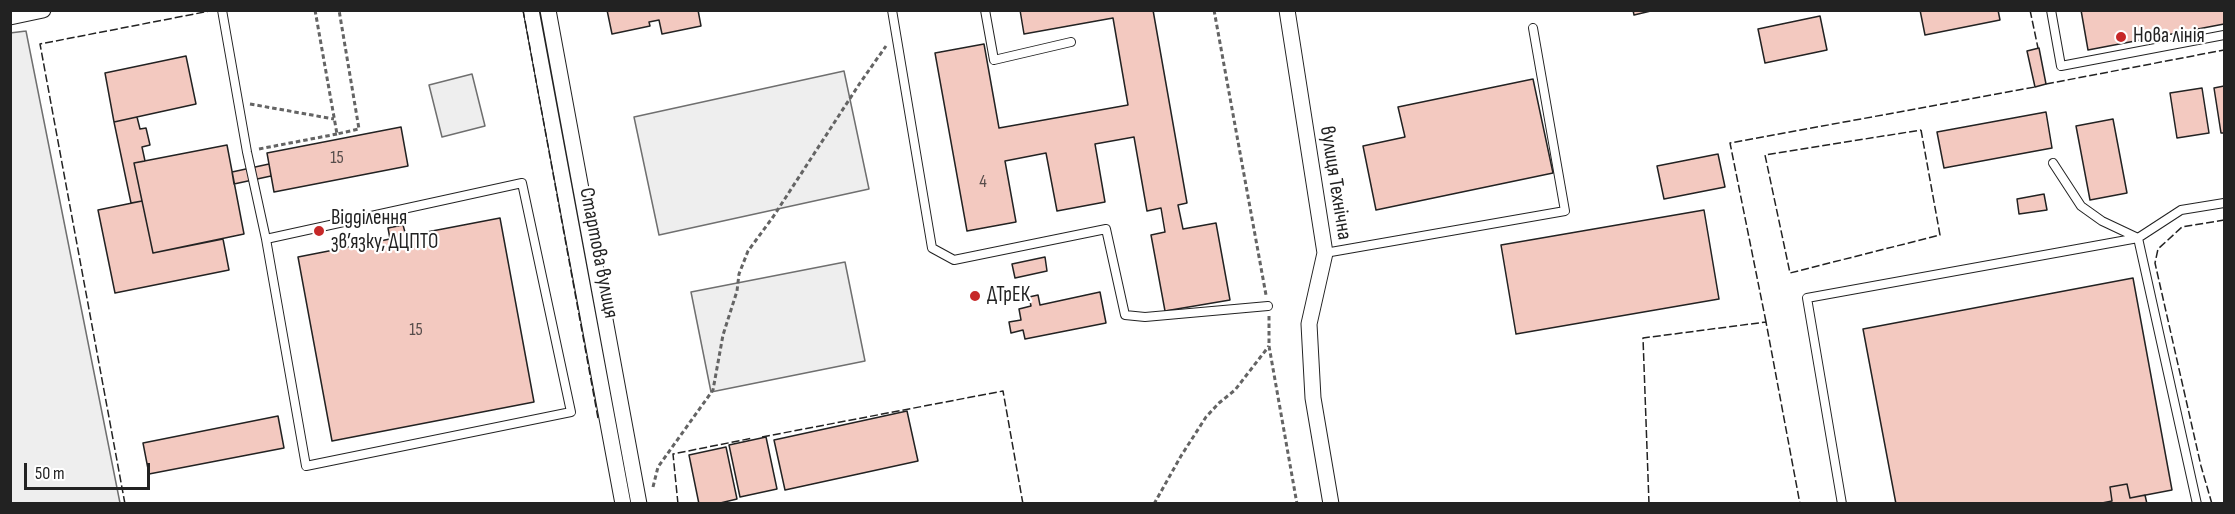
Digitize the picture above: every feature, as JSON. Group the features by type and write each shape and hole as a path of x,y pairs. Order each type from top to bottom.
{"street":[{"path":"10,16 43,10"},
{"name":"Стартова вулиця","path":"531,10 623,504"},
{"name":"Стартова вулиця","path":"548,10 639,504"},
{"name":"вулиця Технічна","path":"1287,10 1325,253 1309,324 1313,398 1331,504"}],"lane":[{"path":"222,10 306,466 571,412 522,183 266,239"},
{"path":"892,10 932,248 954,260 1106,229 1125,315 1144,317 1268,306"},
{"path":"985,10 994,60 1071,42"},
{"path":"2051,10 2061,66 2224,35"},
{"path":"1325,253 1565,211 1533,28"},
{"path":"2053,164 2081,206 2102,221 2138,238"},
{"path":"1842,504 1807,298 2138,238 2181,210 2224,202"},
{"path":"2138,238 2197,504"}],"path":[{"path":"315,10 337,134"},
{"path":"247,152 359,129 339,10"},
{"path":"1214,10 1268,306 1269,346 1297,504"},
{"path":"654,495 652,486 658,467 713,390 723,335 737,291 739,274 748,251 773,218 860,83 895,34"},
{"path":"238,102 334,119"},
{"path":"1154,504 1206,417 1235,390 1269,346"}],"shaded area":[{"path":"26,31 120,503 11,503 10,33"},
{"path":"844,71 869,189 659,235 634,117"},
{"path":"472,74 485,126 442,137 429,85"},
{"path":"845,262 865,361 711,392 691,292"}],"building":[{"path":"607,10 698,10 701,26 662,34 659,20 649,22 650,26 612,34"},
{"path":"1020,10 1153,10 1187,203 1178,205 1183,229 1216,223 1230,300 1165,311 1151,235 1165,232 1161,208 1147,211 1134,137 1095,144 1105,202 1057,211 1046,153 1005,161 1016,222 967,231 935,53 984,44 999,128 1128,105 1113,18 1024,34"},
{"path":"1633,10 1655,10 1634,15"},
{"path":"1920,10 1998,10 2000,20 1925,35"},
{"name":"Нова лінія","path":"2081,10 2224,10 2224,24 2088,50"},
{"path":"1820,16 1827,50 1765,63 1758,29"},
{"path":"2039,48 2046,84 2035,87 2027,51"},
{"path":"186,56 196,104 114,122 105,73"},
{"path":"1533,79 1553,173 1376,210 1363,146 1405,137 1398,107"},
{"path":"2224,86 2224,133 2221,133 2214,88"},
{"path":"2202,88 2209,133 2177,138 2170,93"},
{"path":"2046,112 2052,148 1944,168 1937,132"},
{"path":"137,117 140,129 146,128 150,145 142,147 145,161 134,163 142,201 131,203 114,122"},
{"path":"2113,119 2127,193 2090,200 2076,126"},
{"path":"401,127 408,166 274,192 267,153"},
{"path":"227,145 244,234 153,253 134,163"},
{"path":"1718,154 1725,187 1664,199 1657,166"},
{"path":"269,164 271,176 234,184 232,172"},
{"path":"2044,194 2047,210 2019,214 2017,199"},
{"path":"142,201 153,253 223,239 229,270 115,293 98,210"},
{"path":"1704,210 1719,299 1516,334 1501,245"},
{"path":"500,218 534,402 332,441 298,257 390,239 388,228 403,225 406,236"},
{"path":"1045,257 1047,271 1015,278 1012,264"},
{"path":"2133,278 2172,490 2130,498 2127,484 2110,487 2112,501 2097,504 1896,504 1863,329"},
{"path":"1100,292 1106,323 1025,339 1023,330 1011,333 1009,322 1021,320 1019,309 1031,306 1029,297 1038,295 1040,305"},
{"path":"907,411 918,461 785,490 774,440"},
{"path":"278,416 284,448 149,474 143,443"},
{"path":"766,437 777,489 740,497 729,445"},
{"path":"726,447 737,499 716,504 699,504 689,455"},
{"path":"2127,484 2130,498 2145,495 2147,504 2097,504 2112,501 2110,487"}],"fence":[{"path":"125,504 40,44 215,10"},
{"path":"523,10 598,418"},
{"path":"2030,10 2038,48"},
{"path":"2046,84 2224,50"},
{"path":"1766,322 1730,143 2035,87"},
{"path":"1921,130 1940,235 1790,273 1765,155 1921,130"},
{"path":"2212,504 2201,466 2155,263 2158,249 2182,227 2224,220"},
{"path":"1649,504 1643,338 1766,322 1800,504"},
{"path":"762,437 1003,391 1023,504"},
{"path":"678,504 673,454 753,438"}],"place":[{"name":"Нова лінія","path":"2121,37"},
{"name":"Відділення зв’язку, ДЦПТО","path":"319,231"},
{"name":"ДТрЕК","path":"975,296"}]}
